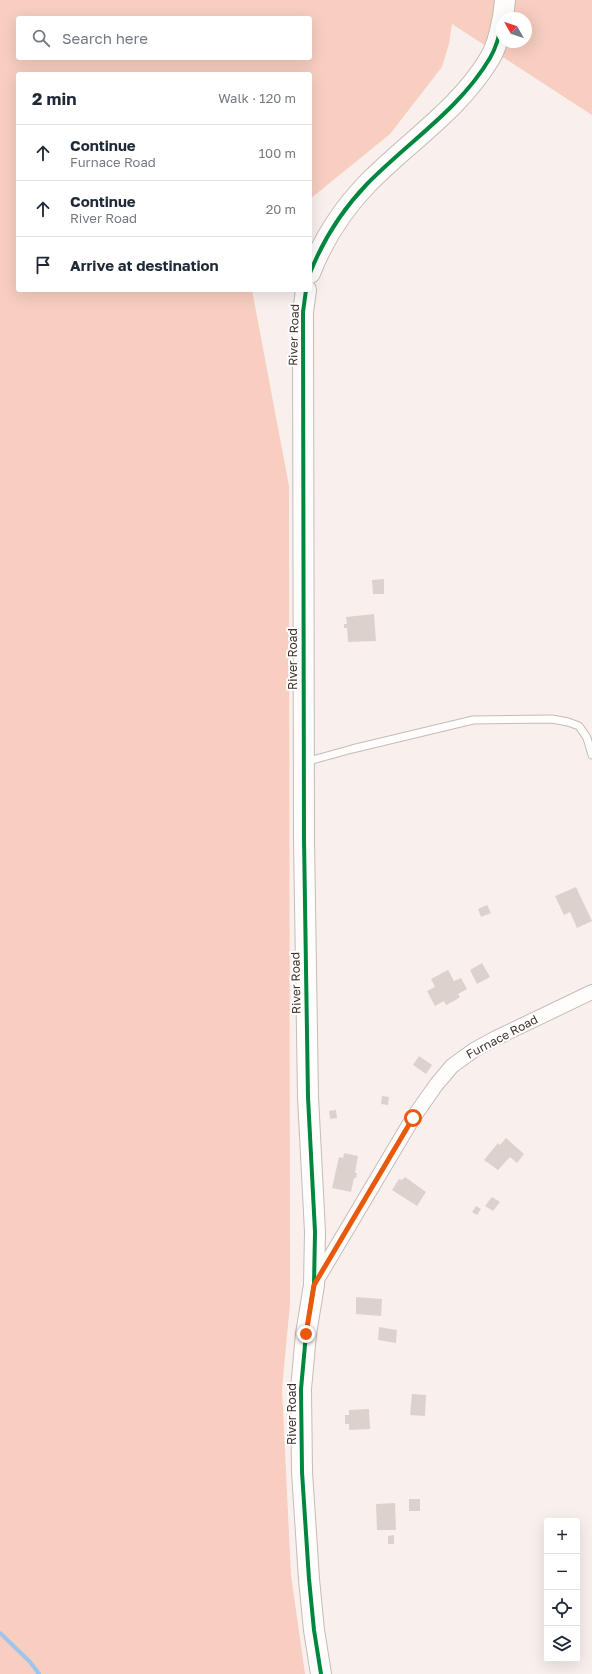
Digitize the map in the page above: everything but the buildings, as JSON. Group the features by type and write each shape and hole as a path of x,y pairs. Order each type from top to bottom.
{"street":[{"path":"503,12 504,0"},
{"path":"312,268 319,250 341,217 366,185 448,109 472,83 491,57 496,44"},
{"name":"River Road","path":"306,292 302,328 304,762 308,1097 315,1232 314,1285 306,1334 301,1389 302,1472 309,1579 314,1630 321,1674"},
{"name":"Furnace Road","path":"314,1285 413,1118 436,1085 452,1066 474,1050 496,1038 592,992"}],"lane":[{"path":"304,762 473,720 552,719 568,722 579,726 587,738 592,755"}],"shaded area":[{"path":"0,0 592,0 592,115 452,24 449,44 442,67 390,134 312,197 312,72 16,72 16,292 252,292 289,486 290,1304 282,1389 291,1575 305,1674 0,1674"}],"waterway":[{"path":"0,1633 30,1662 39,1674"}],"cycle path":[{"path":"312,268 327,237 342,214 358,194 383,169 449,109 464,93 490,58 496,44"},
{"path":"306,292 303,312 304,839 308,1097 315,1232 314,1285 306,1334 301,1389 302,1472 309,1579 314,1630 321,1674"}],"route":[{"path":"306,1334 314,1285 413,1118"}]}
